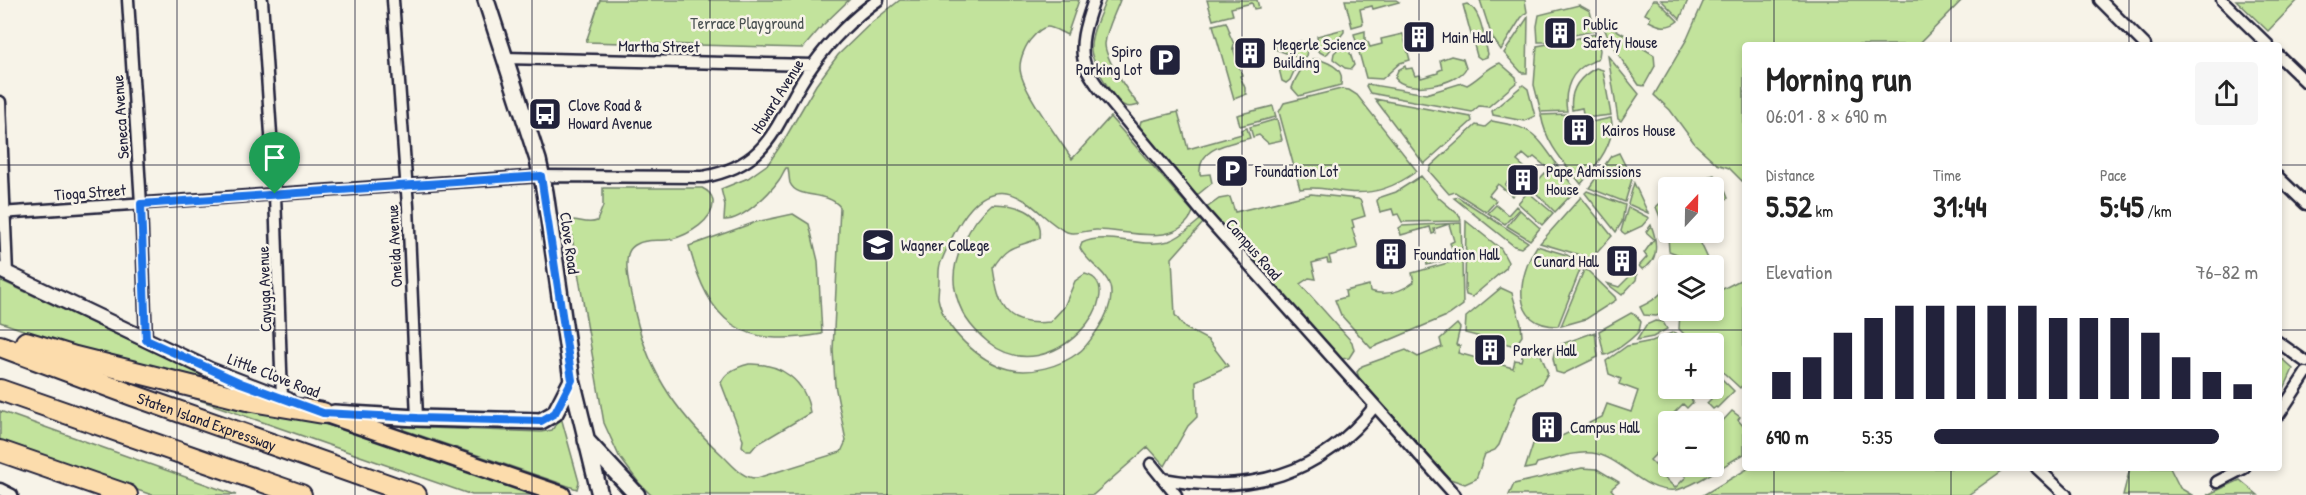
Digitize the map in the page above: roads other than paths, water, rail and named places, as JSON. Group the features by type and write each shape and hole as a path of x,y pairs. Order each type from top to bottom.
{"highway":[{"path":"0,336 247,400 323,413"},
{"name":"Staten Island Expressway","path":"0,346 416,495"},
{"path":"0,390 302,495"},
{"path":"0,452 127,495"}],"main road":[{"name":"Clove Road","path":"486,0 541,176 572,380 584,438 600,495"},
{"name":"Little Clove Road","path":"323,413 541,421 555,413 572,380"},
{"path":"323,413 562,495"},
{"path":"584,438 637,495"}],"street":[{"name":"Seneca Avenue","path":"128,0 141,204 146,340"},
{"name":"Cayuga Avenue","path":"262,0 275,194 282,398"},
{"name":"Oneida Avenue","path":"393,0 406,185 417,418"},
{"name":"Howard Avenue","path":"541,176 703,177 732,169 746,162 768,142 813,65 851,24 879,0"},
{"name":"Campus Road","path":"1094,0 1084,32 1083,48 1085,65 1099,88 1203,213 1455,495"},
{"path":"2100,0 2142,42"},
{"path":"2222,0 2265,42"},
{"name":"Martha Street","path":"504,58 813,65"},
{"path":"2282,59 2306,82"},
{"path":"0,102 3,272"},
{"name":"Tioga Street","path":"3,212 541,176"},
{"path":"2282,181 2306,204"},
{"name":"Little Clove Road","path":"3,272 225,376 323,413"},
{"path":"2282,345 2306,362"},
{"path":"2282,410 2306,373"},
{"path":"1163,479 1203,487 1228,487 1275,479 1296,471 1337,447 1357,429 1375,406"},
{"path":"0,461 103,495"},
{"path":"1151,464 1176,495"},
{"path":"2040,471 2066,495"},
{"path":"2217,482 2238,471"},
{"path":"0,489 12,495"}],"place":[{"name":"Public Safety House","path":"1560,33"},
{"name":"Main Hall","path":"1419,37"},
{"name":"Megerle Science Building","path":"1250,53"},
{"name":"Spiro Parking Lot","path":"1165,60"},
{"name":"Clove Road & Howard Avenue","path":"545,114"},
{"name":"Kairos House","path":"1579,130"},
{"name":"Foundation Lot","path":"1232,171"},
{"name":"Pape Admissions House","path":"1523,180"},
{"name":"Wagner College","path":"878,245"},
{"name":"Foundation Hall","path":"1391,254"},
{"name":"Cunard Hall","path":"1622,261"},
{"name":"Parker Hall","path":"1490,350"},
{"name":"Campus Hall","path":"1547,427"}],"park label":[{"name":"Terrace Playground","path":"747,23"}]}
